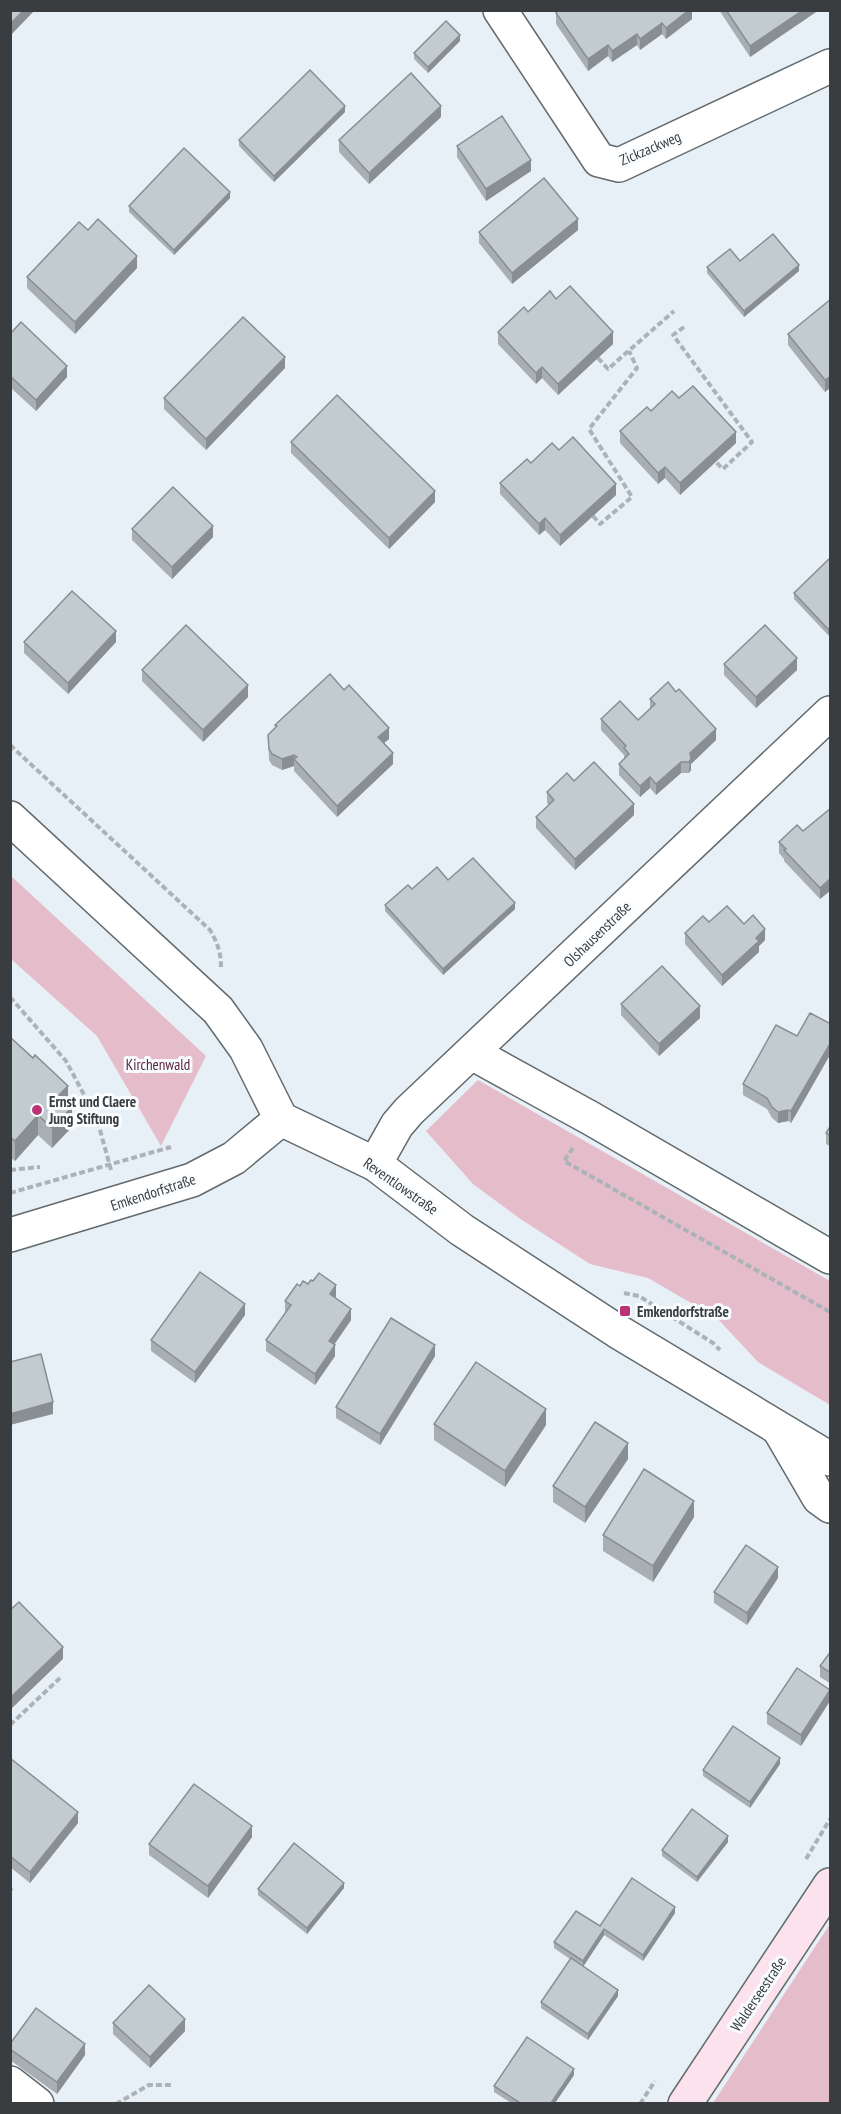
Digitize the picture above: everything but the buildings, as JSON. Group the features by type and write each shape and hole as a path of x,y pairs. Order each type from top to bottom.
{"main road":[{"name":"Walderseestraße","path":"685,2103 831,1885"}],"street":[{"name":"Zickzackweg","path":"500,10 599,160 619,165 831,66"},
{"name":"Olshausenstraße","path":"375,1164 397,1125 409,1111 831,713"},
{"path":"10,819 218,1010 246,1049 281,1119"},
{"path":"472,1053 592,1119 831,1257"},
{"name":"Reventlowstraße","path":"281,1119 375,1164 462,1230 617,1331 831,1459"},
{"name":"Emkendorfstraße","path":"10,1236 192,1180 215,1170 234,1158 281,1119"},
{"path":"779,1429 819,1498 831,1506"},
{"path":"10,2083 37,2103"}],"path":[{"path":"598,358 608,369 674,311"},
{"path":"684,327 674,335 752,442 723,469 716,462"},
{"path":"593,516 600,524 632,497 589,429 637,368 629,351"},
{"path":"10,745 210,930 217,941 221,956 221,970"},
{"path":"10,997 66,1061 97,1119 122,1202"},
{"path":"592,1119 564,1161 831,1312"},
{"path":"10,1193 174,1147"},
{"path":"10,1170 40,1167"},
{"path":"10,1725 60,1678"},
{"path":"116,2103 149,2085 173,2085"}],"green space":[{"name":"Kirchenwald","path":"10,875 206,1056 161,1146 97,1036 11,959"},
{"path":"478,1080 830,1281 830,1405 758,1362 717,1318 648,1278 590,1264 519,1218 473,1184 426,1131"},
{"path":"830,1924 830,2103 713,2103"}],"place":[{"name":"Ernst und Claere Jung Stiftung","path":"37,1110"},
{"name":"Emkendorfstraße","path":"625,1311"}]}
